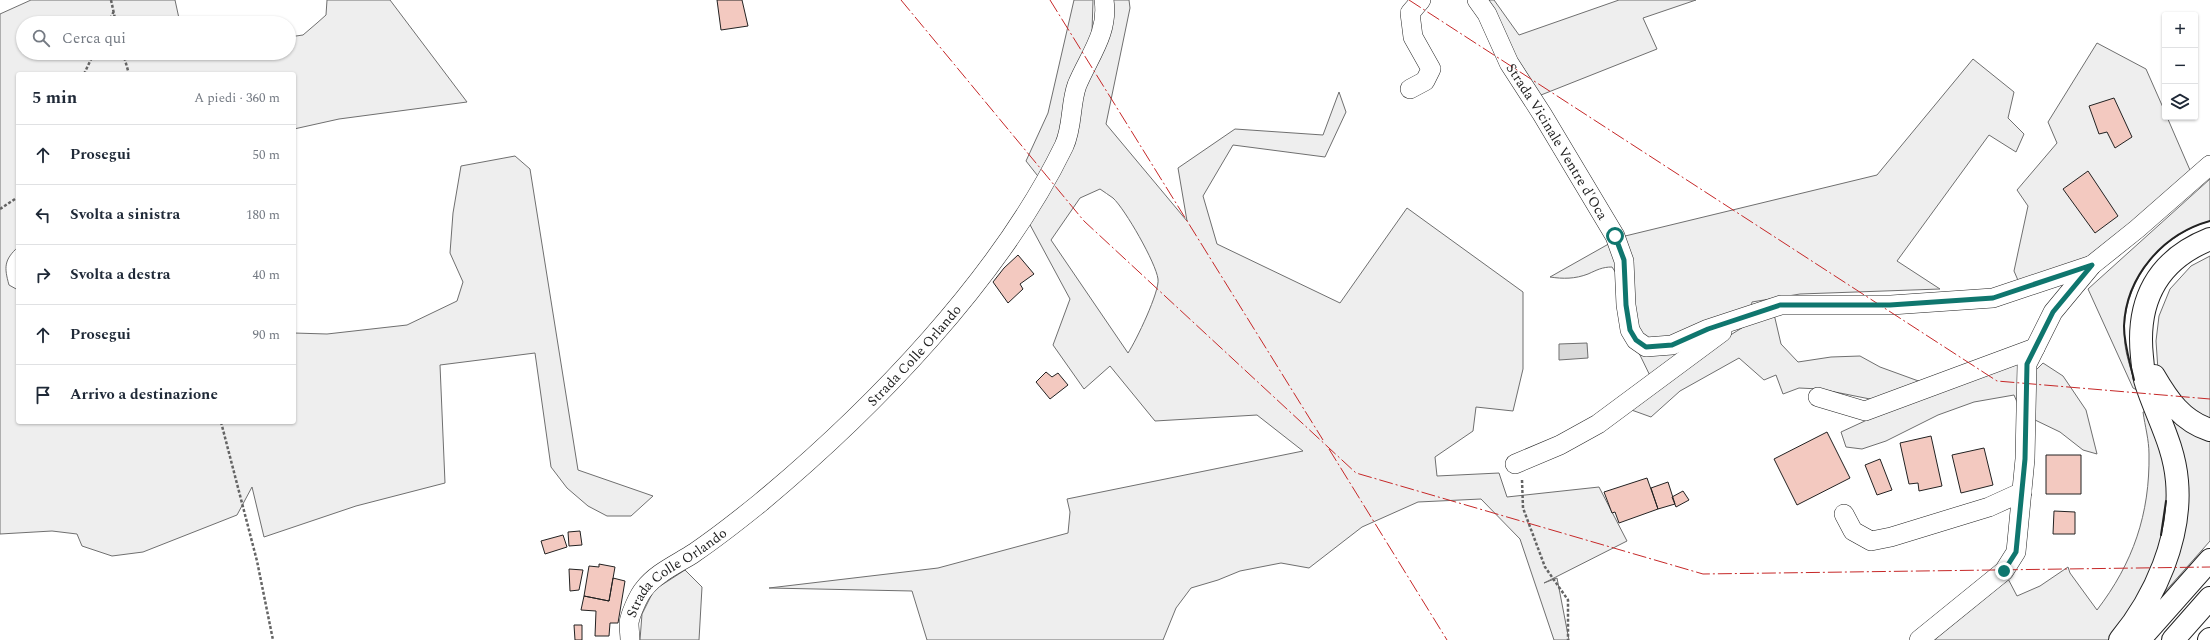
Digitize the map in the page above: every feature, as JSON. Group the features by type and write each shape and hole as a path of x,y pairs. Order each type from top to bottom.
{"highway":[{"path":"2120,640 2142,608 2157,580 2173,534 2177,503 2175,460 2145,382 2140,337 2144,306 2156,280 2180,255 2210,239"},
{"path":"2143,360 2174,407 2192,423 2210,430"},
{"path":"2139,640 2210,560"},
{"path":"2173,640 2210,598"}],"street":[{"name":"Strada Colle Orlando","path":"630,640 629,622 643,590 667,569 695,552 760,503 860,411 908,363 954,311 1014,231 1040,192 1066,143 1077,86 1098,45 1106,12 1104,0"},
{"path":"1410,89 1425,81 1431,69 1413,38 1410,13 1421,0"},
{"name":"Strada Vicinale Ventre d'Oca","path":"1477,0 1487,14 1509,63 1615,236 1624,260 1626,305 1630,330 1636,340 1646,347 1672,345 1708,329 1780,305 1890,305 1993,298 2092,265"},
{"name":"Strada Vicinale Ventre d'Oca","path":"1919,640 2004,571 2016,552 2022,492 2027,364 2053,312 2092,265 2148,220 2210,165"},
{"path":"1518,471 1598,424 1739,319"},
{"path":"1818,397 1865,411 2035,348"},
{"path":"1844,514 1853,531 1871,541 1891,537 1989,507 2022,492"}],"path":[{"path":"111,0 115,16"},
{"path":"112,16 114,11"},
{"path":"85,72 91,60"},
{"path":"125,60 128,72"},
{"path":"0,209 16,198"},
{"path":"222,424 256,561 273,640"},
{"path":"1518,471 1523,508 1545,567 1568,600 1568,640"}],"shaded area":[{"path":"31,0 175,0 178,16 16,16 16,60 296,60 296,36 303,35 326,15 327,0 390,0 467,102 339,119 296,129 296,72 16,72 16,249 6,264 6,273 9,285 16,289 16,424 296,424 296,333 327,334 407,325 457,301 463,282 450,253 453,213 461,166 515,156 530,169 578,470 653,496 631,516 607,516 588,506 567,488 551,467 535,353 440,365 445,483 356,506 264,537 252,487 237,515 143,552 112,556 82,546 77,534 52,531 0,534 0,14"},
{"path":"1074,0 1093,0 1092,32 1062,131 1041,180 1026,161 1048,113"},
{"path":"1110,0 1129,0 1130,8 1106,124 1187,221 1178,168 1235,129 1323,135 1339,92 1346,112 1325,157 1233,145 1203,196 1217,244 1340,303 1407,208 1523,292 1523,369 1513,411 1476,407 1473,431 1435,457 1437,476 1499,473 1507,497 1599,487 1627,541 1544,583 1557,578 1569,640 1554,640 1520,539 1481,499 1418,502 1362,527 1309,568 1281,563 1240,571 1218,580 1191,588 1176,608 1163,640 927,640 912,591 769,588 938,568 1068,533 1070,512 1067,499 1303,451 1257,415 1155,421 1110,366 1084,389 1053,345 1070,299 1028,221","holes":["1100,189 1113,198 1125,213 1146,249 1158,279 1158,285 1151,305 1142,327 1128,353 1051,240 1080,198"]},
{"path":"1489,0 1494,0 1519,35 1619,0 1696,0 1643,18 1657,49 1541,95 1549,120 1488,6"},
{"path":"2097,43 2146,69 2162,105 2162,120 2168,120 2193,177 2096,259 2020,285 2014,271 2028,206 2017,190 2057,143 2048,122"},
{"path":"1973,59 2014,92 2008,118 2024,134 2016,152 1989,135 1897,261 1940,289 1800,294 1752,302 1750,313 1711,347 1745,326 1774,314 1781,344 1798,362 1831,357 1860,356 1880,367 1924,383 1875,400 1820,389 1799,388 1783,394 1776,375 1764,380 1739,358 1680,391 1651,417 1626,408 1655,386 1638,351 1616,273 1612,267 1608,267 1574,278 1550,277 1621,237 1877,175"},
{"path":"2210,179 2210,221 2191,228 2173,239 2158,252 2145,268 2135,285 2128,304 2124,324 2125,345 2137,390 2133,388 2088,289"},
{"path":"2210,256 2210,423 2193,415 2158,370 2156,341 2159,316 2170,289 2191,266"},
{"path":"1587,343 1588,358 1559,360 1559,344"},
{"path":"2029,356 2026,380 2043,363 2063,376 2086,410 2097,454 2083,450 2060,432 2033,419 2020,409 2014,395 1974,402 1938,415 1886,441 1862,449 1846,447 1841,432 1880,414"},
{"path":"2163,403 2210,440 2210,541 2163,594 2162,592 2174,561"},
{"path":"2148,411 2161,447 2166,469 2168,499 2164,529 2155,559 2144,586 2110,640 1924,640 2005,573 2017,596 2040,586 2068,567 2070,573 2097,610 2110,592 2130,556 2137,537 2149,476 2148,438 2143,412"},
{"path":"685,570 702,587 699,640 640,640 642,614 654,590"}],"building":[{"path":"717,0 742,0 748,26 721,30"},
{"path":"2114,98 2132,137 2115,148 2107,132 2099,134 2089,106"},
{"path":"2088,171 2118,216 2095,233 2063,189"},
{"path":"1018,255 1034,274 1020,284 1023,289 1008,303 993,282 1004,268"},
{"path":"1046,372 1052,377 1058,373 1068,385 1050,399 1036,382"},
{"path":"1827,432 1850,478 1797,505 1774,459"},
{"path":"1931,436 1942,486 1919,491 1918,483 1909,484 1900,443"},
{"path":"1984,448 1993,485 1961,493 1952,455"},
{"path":"2046,455 2081,455 2081,494 2046,494"},
{"path":"1880,459 1892,490 1877,495 1865,465"},
{"path":"1647,478 1658,509 1619,523 1615,512 1612,513 1604,492"},
{"path":"1668,482 1675,504 1658,509 1651,488"},
{"path":"1683,491 1689,500 1676,507 1672,497"},
{"path":"2054,511 2075,512 2075,534 2053,534"},
{"path":"580,531 582,545 569,546 568,532"},
{"path":"563,535 567,547 545,554 541,541"},
{"path":"599,564 615,567 609,601 584,596 589,566 599,567"},
{"path":"569,569 583,570 579,590 570,591"},
{"path":"613,578 625,581 618,623 610,623 609,636 595,636 596,611 581,610 584,596 609,601"},
{"path":"574,625 582,625 582,640 575,640"}],"wall":[{"path":"2134,380 2124,333 2126,308 2132,290 2140,274 2150,260 2163,247 2177,236 2193,227 2210,221"},
{"path":"2161,535 2166,501"}],"power":[{"path":"901,0 1084,221 1356,473 1703,574 2210,567"},
{"path":"1050,0 1323,440"},
{"path":"1409,0 1997,381 2210,399"},
{"path":"1329,449 1447,640"}],"route":[{"path":"1615,236 1624,260 1626,305 1630,330 1636,340 1646,347 1672,345 1708,329 1780,305 1890,305 1993,298 2092,265 2053,312 2027,364 2025,459 2016,552 2004,571"}]}
